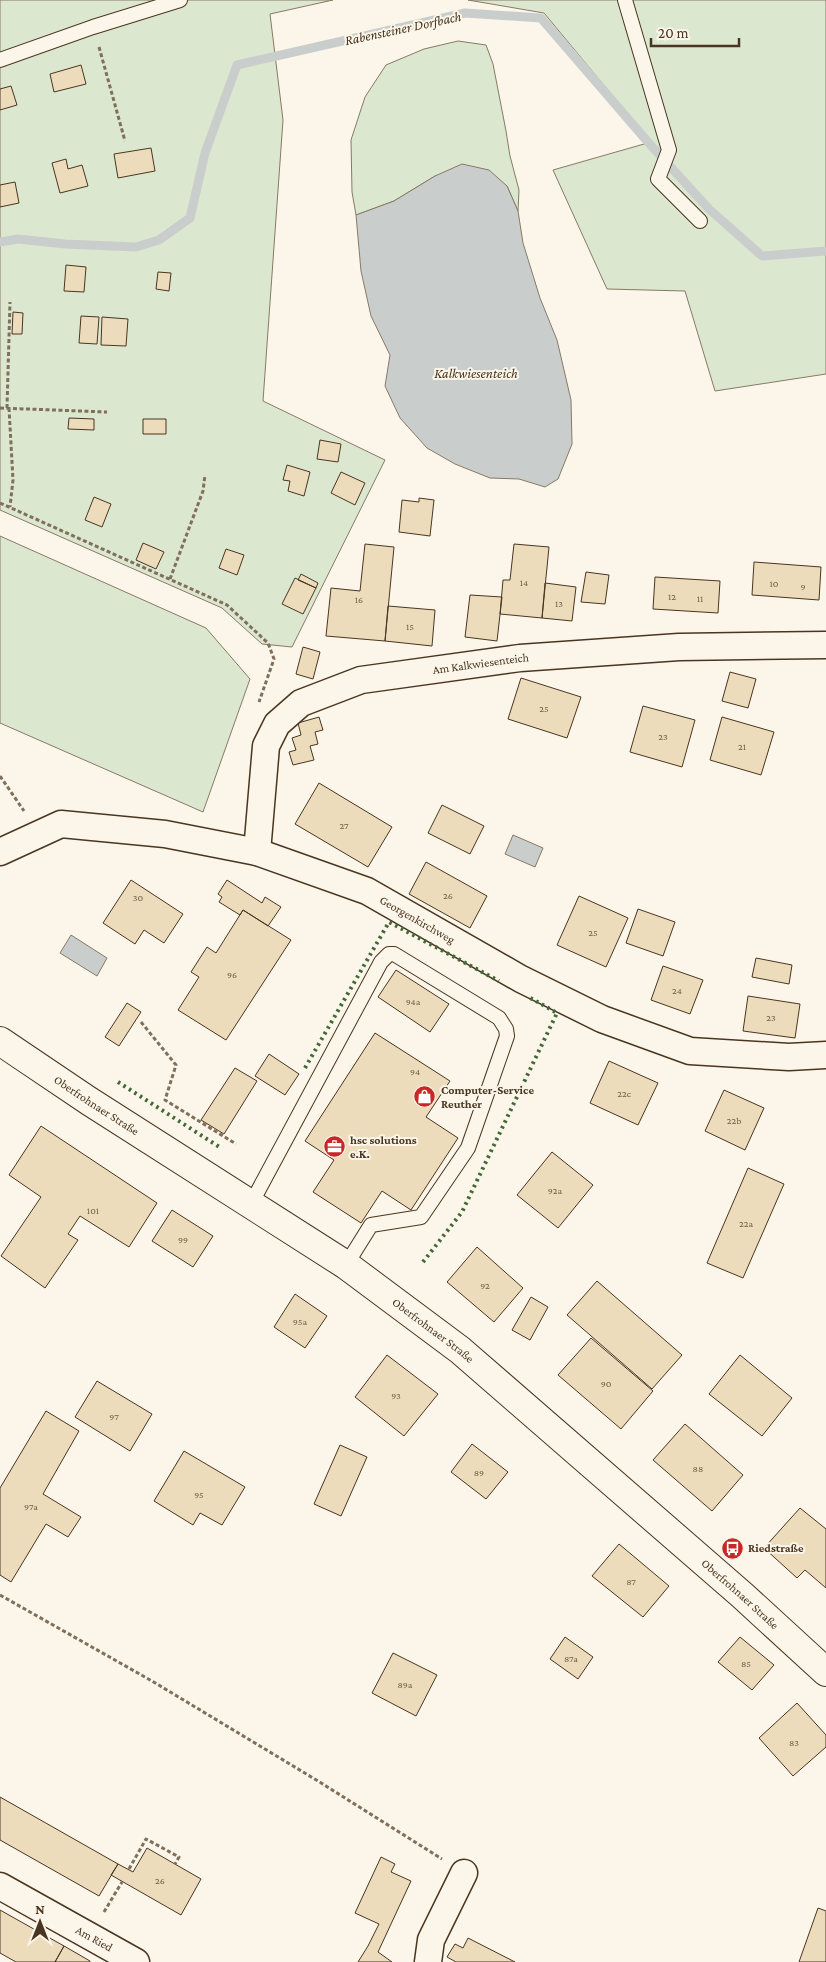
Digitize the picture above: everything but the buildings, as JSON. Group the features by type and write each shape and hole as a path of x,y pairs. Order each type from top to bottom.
{"main road":[{"name":"Oberfrohnaer Straße","path":"0,1041 89,1101 346,1264 460,1350 742,1595 826,1672"}],"street":[{"name":"Am Kalkwiesenteich","path":"257,852 266,746 277,724 301,703 361,680 520,658 679,648 826,645"},
{"name":"Georgenkirchweg","path":"0,852 61,824 165,834 257,852 367,891 521,979 602,1020 690,1051 789,1056 826,1055"},
{"path":"428,1962 431,1940 464,1873"},
{"name":"Am Ried","path":"0,1886 136,1962"}],"lane":[{"path":"0,60 93,27 180,0"},
{"path":"625,0 669,150 658,179 700,221"},
{"path":"251,1204 381,962 389,954 394,954 499,1018 506,1029 507,1036 468,1148 420,1217 371,1226 346,1264"}],"path":[{"path":"93,27 125,141"},
{"path":"10,302 8,408 13,480 10,507"},
{"path":"0,408 107,412"},
{"path":"170,579 202,491 205,475"},
{"path":"0,503 227,605 268,643 274,659 255,714 277,724"},
{"path":"0,776 41,834"},
{"path":"141,1022 176,1065 165,1100 236,1144"},
{"path":"0,1595 160,1686 318,1781 464,1873"},
{"path":"129,1869 146,1839 179,1857 175,1864"},
{"path":"91,1937 122,1882"}],"green space":[{"path":"0,0 333,0 270,14 283,120 263,401 385,460 292,647 262,644 222,608 0,510"},
{"path":"468,0 826,0 826,374 715,391 685,291 607,289 553,170 651,142 544,13"},
{"path":"458,41 486,45 493,64 510,156 519,190 518,211 507,186 435,176 394,201 356,215 352,192 351,140 365,97 386,65 424,49"},
{"path":"0,536 206,628 250,679 203,812 0,723"}],"water":[{"name":"Kalkwiesenteich","path":"462,164 489,170 507,186 518,211 523,243 540,298 557,340 571,400 572,444 558,479 545,487 519,479 490,478 455,464 427,448 400,418 385,386 390,355 371,316 361,271 356,215 394,201 435,176"},
{"path":"513,835 543,848 535,867 505,854"},
{"path":"71,935 107,958 97,976 60,953"}],"waterway":[{"name":"Rabensteiner Dorfbach","path":"0,242 18,239 65,244 136,247 159,240 190,218 205,153 237,65 465,13 541,18 647,141 709,209 762,256 826,251"}],"hedge":[{"path":"305,1068 389,922 499,981"},
{"path":"423,1262 462,1212 557,1013 527,996"},
{"path":"118,1082 221,1148"}],"place":[{"name":"Computer-Service Reuther","path":"425,1097"},
{"name":"hsc solutions e.K.","path":"334,1147"},
{"name":"Riedstraße","path":"732,1548"}]}
